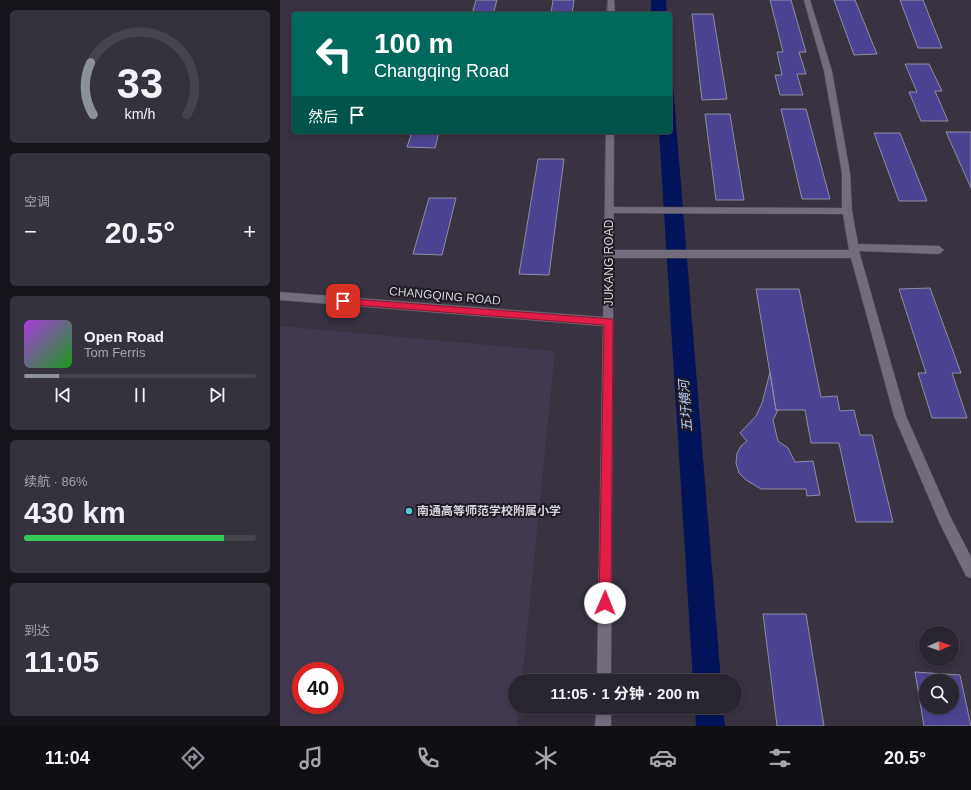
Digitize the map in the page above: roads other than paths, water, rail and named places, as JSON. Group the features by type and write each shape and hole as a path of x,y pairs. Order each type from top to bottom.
{"street":[{"path":"611,0 611,12"},
{"path":"807,0 828,71 846,173 847,211 854,251 900,416 945,520 971,571"},
{"name":"JUKANG ROAD","path":"604,674 610,134"},
{"path":"610,210 847,211"},
{"path":"609,254 939,250"},
{"name":"CHANGQING ROAD","path":"280,296 609,322"},
{"path":"604,714 604,726"}],"water":[{"path":"651,0 666,0 667,12 651,12"},
{"name":"五圩横河","path":"672,73 720,674 693,674 659,134 672,134"},
{"path":"695,714 724,714 725,726 696,726"}],"place":[{"name":"南通高等师范学校附属小学","path":"409,511"}]}
